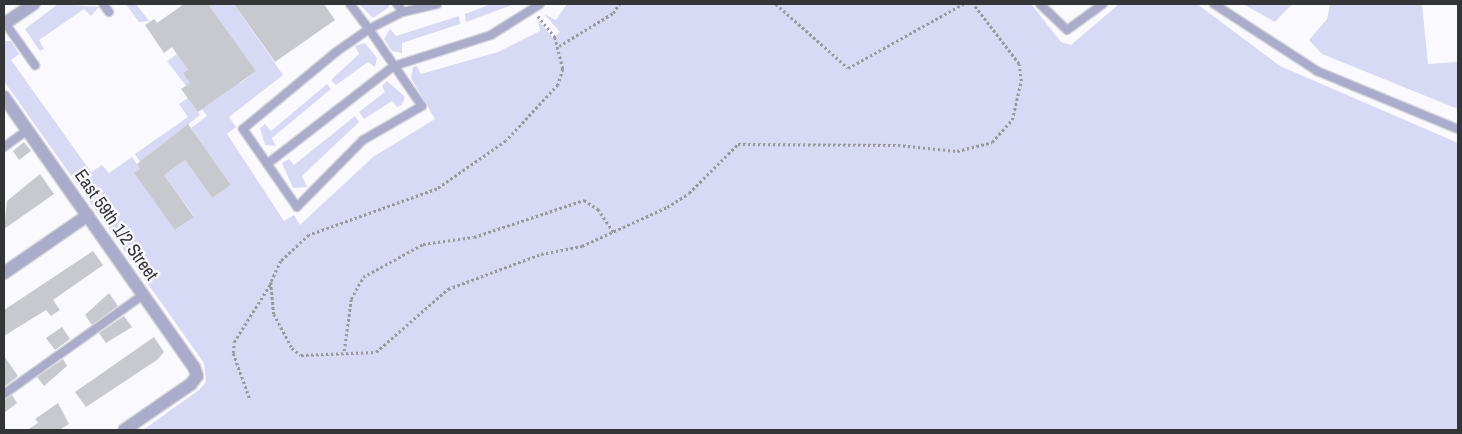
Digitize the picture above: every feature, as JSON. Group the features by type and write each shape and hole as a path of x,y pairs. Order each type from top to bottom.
{"street":[{"path":"4,24 34,4"},
{"name":"East 59th 1/2 Street","path":"4,97 88,215 197,376 124,430"},
{"path":"4,273 88,215"}],"lane":[{"path":"103,4 110,12"},
{"path":"350,4 369,30 422,106 363,140 297,207 243,130 369,30 403,12 434,4"},
{"path":"397,4 403,12"},
{"path":"267,164 394,66 491,35 534,10 540,4"},
{"path":"1040,4 1067,30 1093,7 1103,4"},
{"path":"1214,4 1317,71 1458,129"},
{"path":"4,24 35,65"},
{"path":"4,147 28,130"},
{"path":"4,394 143,295"}],"path":[{"path":"558,46 612,13 619,4"},
{"path":"776,4 848,68 963,4"},
{"path":"271,282 274,314 292,348 310,358 344,351 376,352 404,330 433,298 460,283 614,233 689,193 738,144 898,145 956,151 992,142 1012,120 1020,81 1019,64 973,4"},
{"path":"249,398 233,353 234,342 271,282 281,261 309,235 422,196 489,155 558,85 563,69 558,46 534,10"},
{"path":"344,351 351,299 363,277 423,244 474,237 584,200 598,209 614,233"}],"shaded area":[{"path":"58,4 99,7 91,16 84,9 39,40 44,49 40,51 25,29"},
{"path":"126,4 136,4 149,21 139,22"},
{"path":"208,4 234,4 283,75 229,117 236,127 227,134 284,221 294,215 300,225 373,157 435,119 411,78 413,67 417,66 421,74 498,52 540,31 538,20 553,38 560,32 544,14 556,20 567,4 1031,4 1061,42 1071,45 1119,4 1197,4 1280,66 1458,143 1458,430 143,430 199,390 206,382 204,363 4,81 4,41 11,41 19,54 11,60 91,172 102,165 109,173 132,157 140,169 135,173 176,230 194,216 153,160 174,145 212,198 231,185 191,128 207,116 189,91 212,102 228,91 227,65 240,83 256,71","holes":["172,154 179,164 170,171 163,161"]},
{"path":"359,4 389,4 389,7 373,18"},
{"path":"491,4 515,4 466,22 465,14"},
{"path":"1243,4 1292,4 1275,22"},
{"path":"1330,4 1422,4 1428,64 1458,62 1458,109 1322,54 1309,40 1327,19"},
{"path":"459,16 460,24 402,43 402,53 392,51 384,39 390,29 396,36"},
{"path":"365,43 377,58 375,67 368,62 336,85 331,80 359,54 355,46"},
{"path":"177,54 188,70 184,73 190,83 186,86 167,61"},
{"path":"387,81 405,97 402,105 397,107 392,101 364,119 359,112 385,92 382,86"},
{"path":"327,84 331,89 272,138 276,146 265,145 260,128 265,124 271,131"},
{"path":"188,98 200,115 140,162 135,154 188,117 179,104"},
{"path":"355,116 359,122 302,176 307,187 293,188 282,163 289,159 294,165"}],"building":[{"path":"184,4 208,4 256,71 198,112 181,89 190,83 183,73 188,70 172,47 164,53 145,25 154,19 157,23"},
{"path":"234,4 324,4 335,20 275,62"},
{"path":"188,124 231,185 212,198 185,160 164,175 194,217 175,230 134,173 140,169 137,164"},
{"path":"24,142 31,151 19,160 13,151"},
{"path":"40,174 54,194 4,229 7,201"},
{"path":"93,251 103,265 53,300 60,310 51,316 46,310 4,336 4,310"},
{"path":"109,293 118,306 92,325 85,315"},
{"path":"124,316 132,327 106,343 99,333"},
{"path":"62,327 70,339 55,350 46,338"},
{"path":"154,337 164,352 157,360 86,407 75,392"},
{"path":"4,356 18,376 4,387"},
{"path":"63,359 67,366 44,386 37,377"},
{"path":"12,395 17,403 4,413 4,400"},
{"path":"58,403 69,424 59,430 27,430 38,423 35,419"}]}
